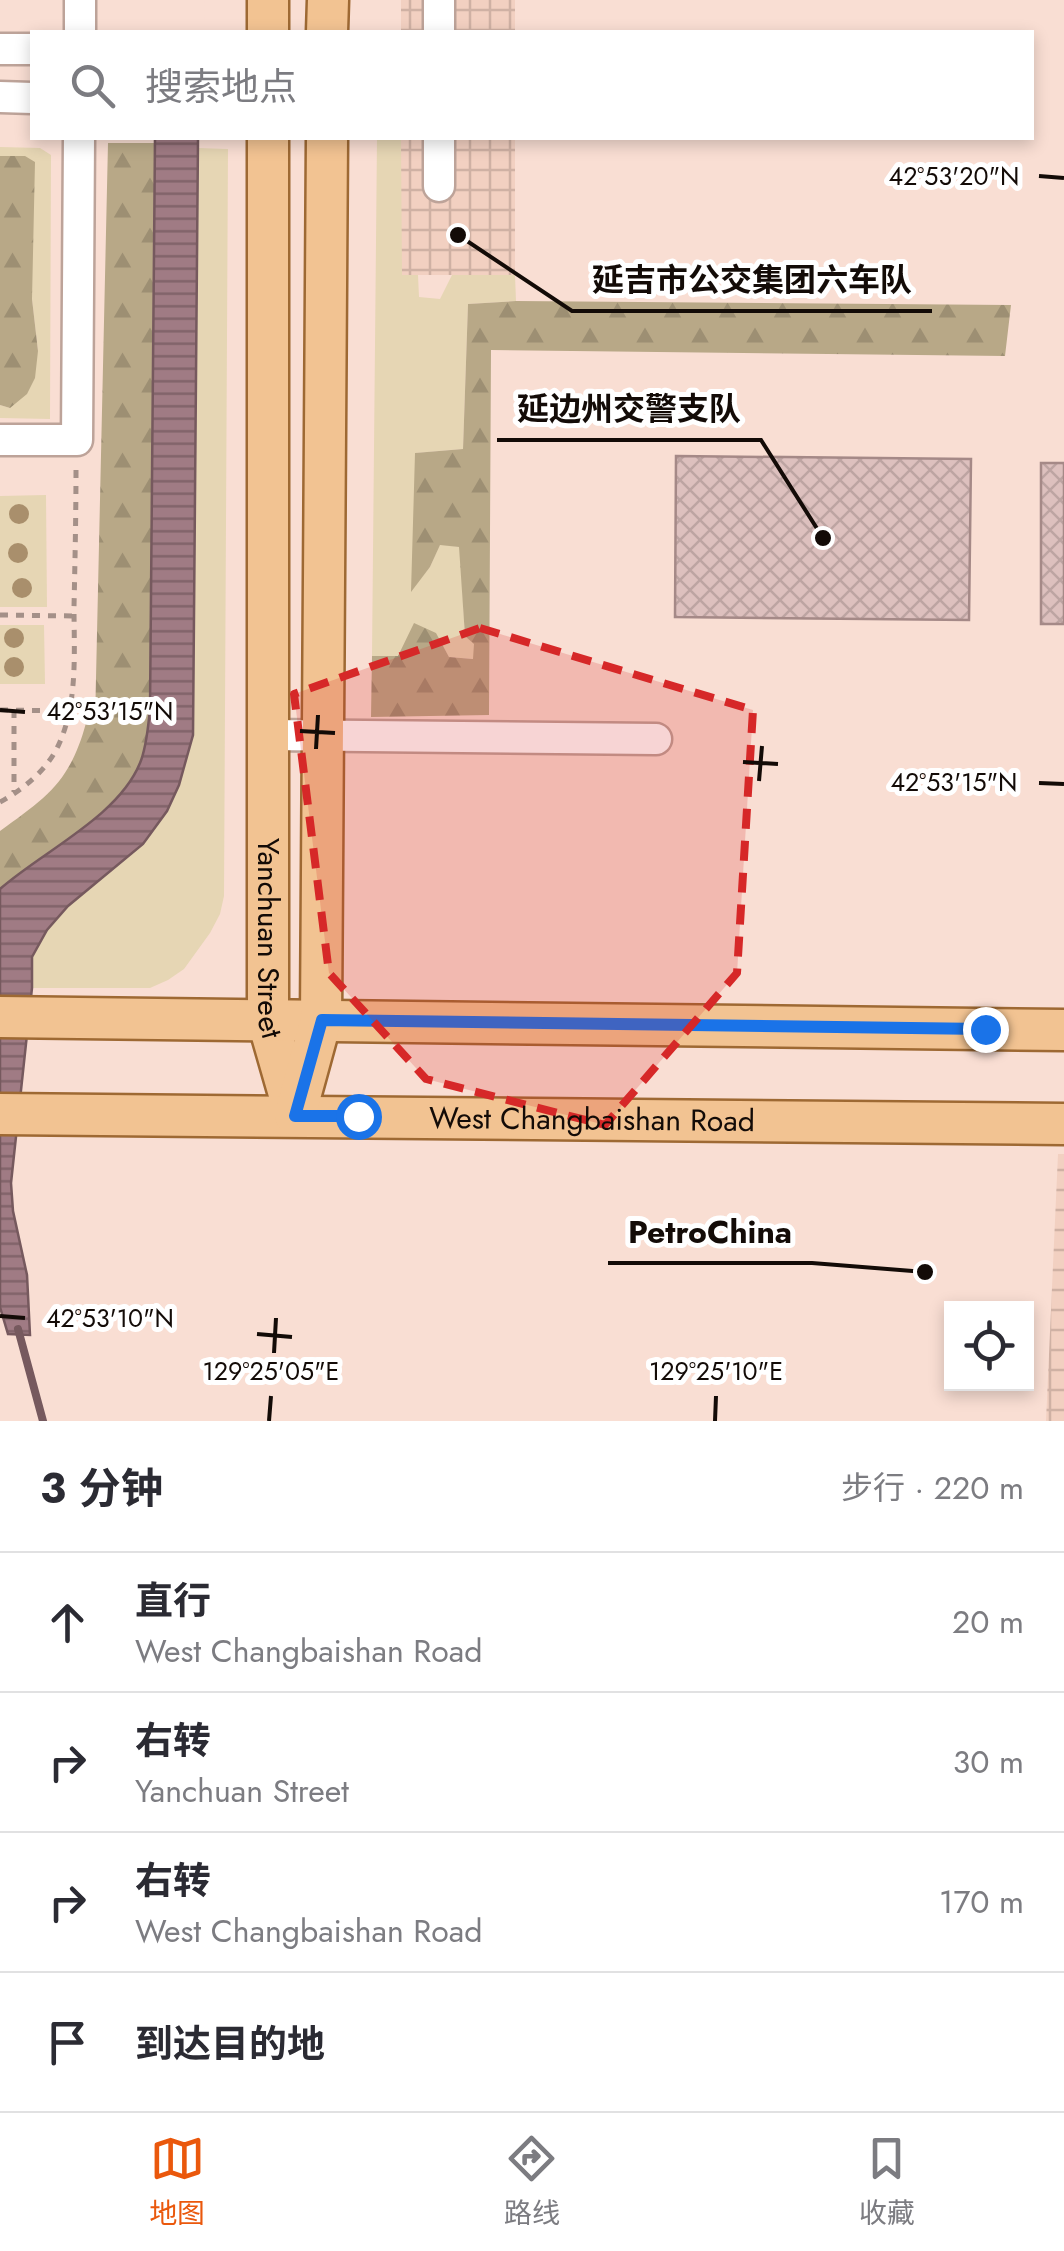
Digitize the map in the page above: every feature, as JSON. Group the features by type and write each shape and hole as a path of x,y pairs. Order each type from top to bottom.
{"main road":[{"path":"268,0 268,30"},
{"path":"327,30 328,0"},
{"name":"Yanchuan Street","path":"268,140 268,1021 295,1116"},
{"name":"Yanchuan Street","path":"295,1116 322,1020 327,140"},
{"path":"0,1017 1064,1030"},
{"name":"West Changbaishan Road","path":"15,1114 1064,1124"}],"lane":[{"path":"80,0 80,30"},
{"path":"439,0 439,30"},
{"path":"0,48 30,49"},
{"path":"0,98 30,98"},
{"path":"0,440 77,440 79,140"},
{"path":"439,140 439,186"},
{"path":"268,735 656,739"}],"path":[{"path":"0,802 14,795 50,761 60,743 68,711 74,678 77,440"},
{"path":"0,615 74,616"},
{"path":"0,710 68,711"},
{"path":"14,710 14,795"}],"highlighted area":[{"path":"480,628 753,710 737,973 605,1125 426,1079 329,973 294,694"}],"shaded area":[{"path":"401,0 515,0 515,30 401,30"},
{"path":"155,140 198,140 193,735 167,811 143,844 68,906 47,930 32,957 11,1183 27,1275 30,1335 8,1334 0,1307 0,889 115,800 140,763 150,709"},
{"path":"377,140 401,140 402,275 418,275 419,297 440,299 452,275 515,275 516,301 468,304 463,449 416,453 412,589 430,567 440,544 460,547 465,636 474,643 474,659 449,657 436,634 398,657 372,656"},
{"path":"401,140 515,140 515,275 401,275"},
{"path":"0,147 40,148 51,155 50,419 0,418 0,405 10,408 38,351 25,156 0,156"},
{"path":"198,148 228,149 224,896 210,933 184,969 168,980 150,988 32,988 32,957 47,930 68,906 143,844 179,785 192,735"},
{"path":"46,495 47,607 0,607 0,496"},
{"path":"0,625 44,625 45,684 0,684"},
{"path":"1058,1154 1064,1154 1064,1421 1046,1421"}],"green space":[{"path":"108,143 155,143 147,736 140,763 115,800 98,817 0,889 0,831 55,786 72,760 86,723 95,723"},
{"path":"0,156 25,156 35,162 32,299 38,351 35,378 27,394 10,408 0,405"},
{"path":"516,301 1011,305 1005,356 491,350 489,715 371,717 372,656 398,656 414,623 436,633 449,657 473,659 474,644 465,636 459,547 440,545 430,567 411,592 415,453 463,449 468,304"}],"pier":[{"path":"151,1 205,1 204,30 151,30"}],"building":[{"path":"676,456 971,459 969,620 675,617"},
{"path":"1041,463 1064,463 1064,624 1041,624"}],"waterway":[{"path":"18,1329 43,1421"}],"place":[{"name":"延吉市公交集团六车队","path":"458,235"},
{"name":"延边州交警支队","path":"823,538"},
{"name":"PetroChina","path":"925,1272"}],"route":[{"path":"358,1116 295,1116 322,1020 985,1029"}]}
